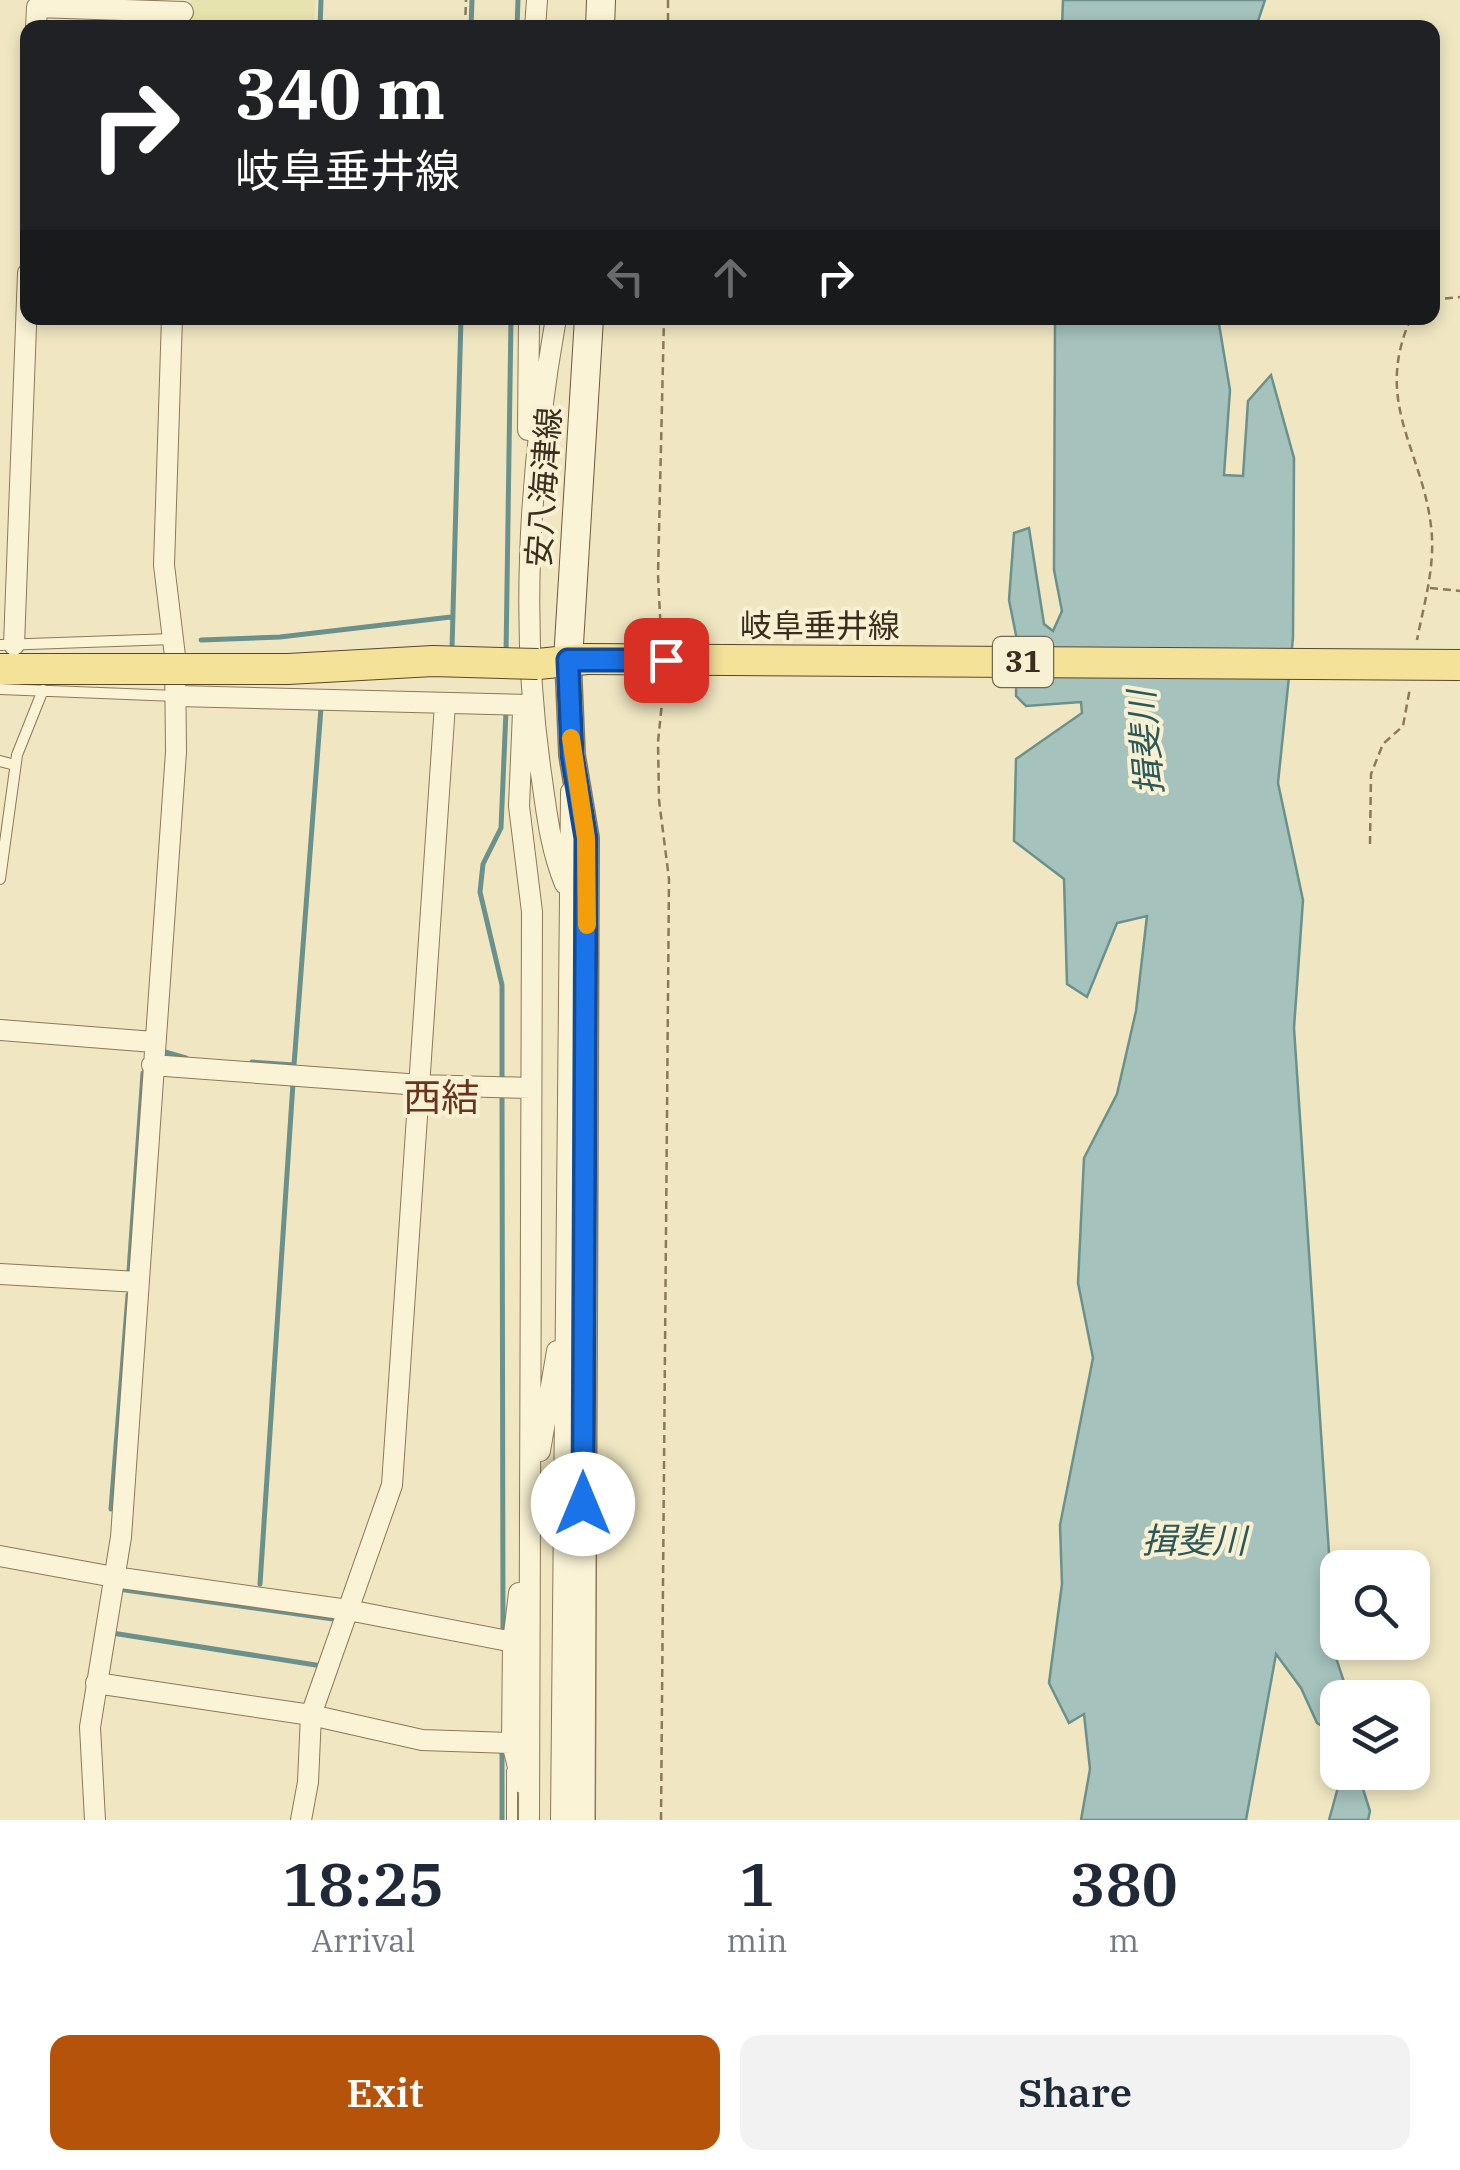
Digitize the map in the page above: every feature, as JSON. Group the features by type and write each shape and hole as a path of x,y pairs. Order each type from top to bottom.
{"main road":[{"name":"安八海津線","path":"564,661 589,325"},
{"name":"岐阜垂井線","path":"5,653 39,680 433,662 1460,665"}],"street":[{"path":"37,11 183,13"},
{"path":"5,653 25,325"},
{"path":"96,1820 90,1727 121,1537 176,696 174,638 164,566 172,325"},
{"path":"529,325 531,705 554,857 568,890"},
{"path":"531,514 555,325"},
{"path":"564,661 572,755 586,838 588,938 582,1820"},
{"path":"176,696 531,705"},
{"path":"301,1820 308,1782 311,1715 392,1485 446,704"},
{"path":"523,1818 530,1522 532,912 519,806 524,712 531,705"},
{"path":"561,1820 572,755"},
{"path":"0,1030 154,1042"},
{"path":"152,1066 420,1085 530,1088"},
{"path":"0,1274 138,1282"},
{"path":"523,1818 512,1743 513,1642 553,1368 566,1320"},
{"path":"0,1556 114,1577 348,1610 513,1642"},
{"path":"96,1683 311,1715 422,1740 512,1743"}],"lane":[{"path":"5,653 174,638"},
{"path":"0,689 39,680 176,696"},
{"path":"0,878 16,765 39,680"},
{"path":"0,761 16,765"}],"path":[{"path":"661,634 658,575 664,325"},
{"path":"1409,325 1399,354 1398,409 1432,526 1428,588 1415,654"},
{"path":"1428,588 1460,591"},
{"path":"662,1820 669,898 659,800 664,673"},
{"path":"1370,844 1371,774 1383,744 1403,726 1410,686"}],"shaded area":[{"path":"190,0 315,0 314,20 189,20"}],"water":[{"path":"1063,0 1265,0 1258,20 1062,20"},
{"name":"揖斐川","path":"1055,325 1219,325 1230,390 1224,475 1243,476 1248,401 1271,375 1294,458 1293,638 1278,783 1303,900 1294,1028 1329,1550 1320,1550 1320,1660 1337,1660 1343,1680 1320,1680 1320,1725 1301,1688 1276,1654 1246,1820 1081,1820 1090,1769 1084,1714 1069,1723 1049,1683 1062,1584 1060,1525 1093,1358 1078,1283 1084,1158 1117,1094 1136,1011 1147,916 1117,923 1087,997 1067,984 1064,879 1014,841 1016,759 1082,713 1081,702 1026,706 1016,696 1017,640 1009,600 1014,533 1029,528 1044,624 1053,631 1062,611 1054,570"},
{"path":"1337,1790 1363,1790 1370,1811 1368,1820 1329,1820"}],"waterway":[{"path":"320,20 321,0"},
{"path":"471,20 472,0"},
{"path":"517,20 518,0"},
{"path":"452,649 461,325"},
{"path":"506,655 511,325"},
{"path":"201,640 280,637 451,617"},
{"path":"252,1062 294,1065 321,708"},
{"path":"502,1082 502,985 480,892 483,864 501,828 506,711"},
{"path":"165,1052 186,1058"},
{"path":"129,1271 143,1073"},
{"path":"260,1584 293,1083"},
{"path":"502,1093 503,1632"},
{"path":"111,1509 128,1295"},
{"path":"118,1589 333,1619"},
{"path":"112,1633 322,1666"},
{"path":"502,1748 502,1820"}],"slow traffic":[{"path":"571,738 586,838 587,925"}],"district":[{"name":"西結","path":"441,1098"}],"route":[{"path":"583,1504 588,938 586,838 572,755 568,660 666,660"}]}
